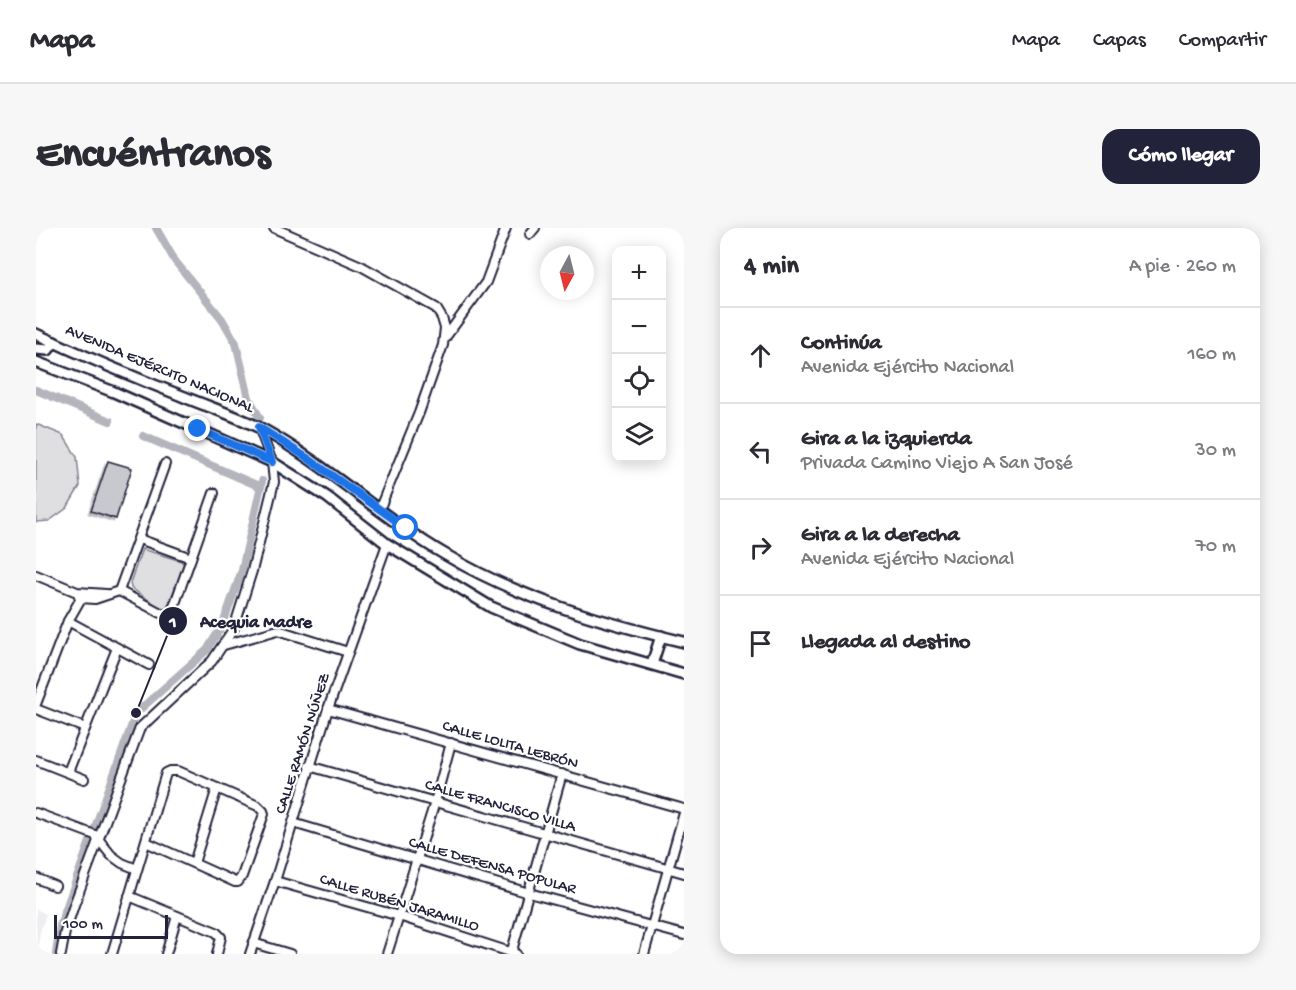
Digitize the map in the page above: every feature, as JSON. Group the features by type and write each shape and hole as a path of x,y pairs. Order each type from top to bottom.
{"main road":[{"name":"AVENIDA EJÉRCITO NACIONAL","path":"36,334 259,427 306,457 445,555 503,585 574,612 684,642"},
{"path":"36,349 48,350 54,342"},
{"path":"36,362 114,392 272,462 327,497 387,544 491,607 580,644 684,674"},
{"path":"652,664 661,636"}],"street":[{"path":"274,228 361,266 436,308 442,318 445,328 444,339 419,412 379,510"},
{"path":"444,339 486,282 507,228"},
{"path":"61,954 65,932 93,835 140,728 201,672 224,645 234,628 252,571 274,482 272,462 259,427"},
{"path":"119,591 165,464"},
{"path":"36,575 80,594 106,594 119,591 166,615 172,612 214,493"},
{"path":"138,538 191,558"},
{"name":"CALLE RAMÓN NÚÑEZ","path":"250,954 328,709 387,544"},
{"path":"36,704 80,594"},
{"path":"68,621 149,666"},
{"path":"224,645 278,630 348,652"},
{"path":"68,772 117,648"},
{"path":"36,709 85,728"},
{"name":"CALLE LOLITA LEBRÓN","path":"328,709 562,774 684,811"},
{"path":"387,954 435,802 451,743"},
{"path":"36,760 84,779"},
{"name":"CALLE FRANCISCO VILLA","path":"309,766 684,873"},
{"path":"112,954 166,773 178,771 258,806 264,814 238,882 146,842"},
{"path":"513,954 562,774"},
{"path":"194,863 217,788"},
{"path":"644,954 684,811"},
{"path":"36,813 93,835 111,855 137,869"},
{"name":"CALLE DEFENSA POPULAR","path":"292,823 529,893 684,935"},
{"path":"36,878 54,886"},
{"name":"CALLE RUBÉN JARAMILLO","path":"275,881 399,916 513,954"},
{"path":"129,896 219,935 221,941 217,954"},
{"path":"166,954 177,916"},
{"path":"253,944 290,954"}],"shaded area":[{"path":"36,424 63,435 77,457 80,486 67,508 49,521 36,522"},
{"path":"142,549 181,561 185,565 164,610 131,588 130,583"},
{"path":"36,909 46,914 40,932 37,954"}],"building":[{"path":"108,461 132,468 116,519 91,511"}],"waterway":[{"path":"156,228 175,261 222,319 236,343 249,398 260,418"},
{"path":"36,390 110,421"},
{"path":"143,436 261,487"},
{"path":"56,954 60,925 136,713 207,650 223,624 242,570 262,481"}],"place":[{"name":"Acequia Madre","path":"136,713"}],"route":[{"path":"198,429 272,462 259,427 279,438 406,528"}]}
